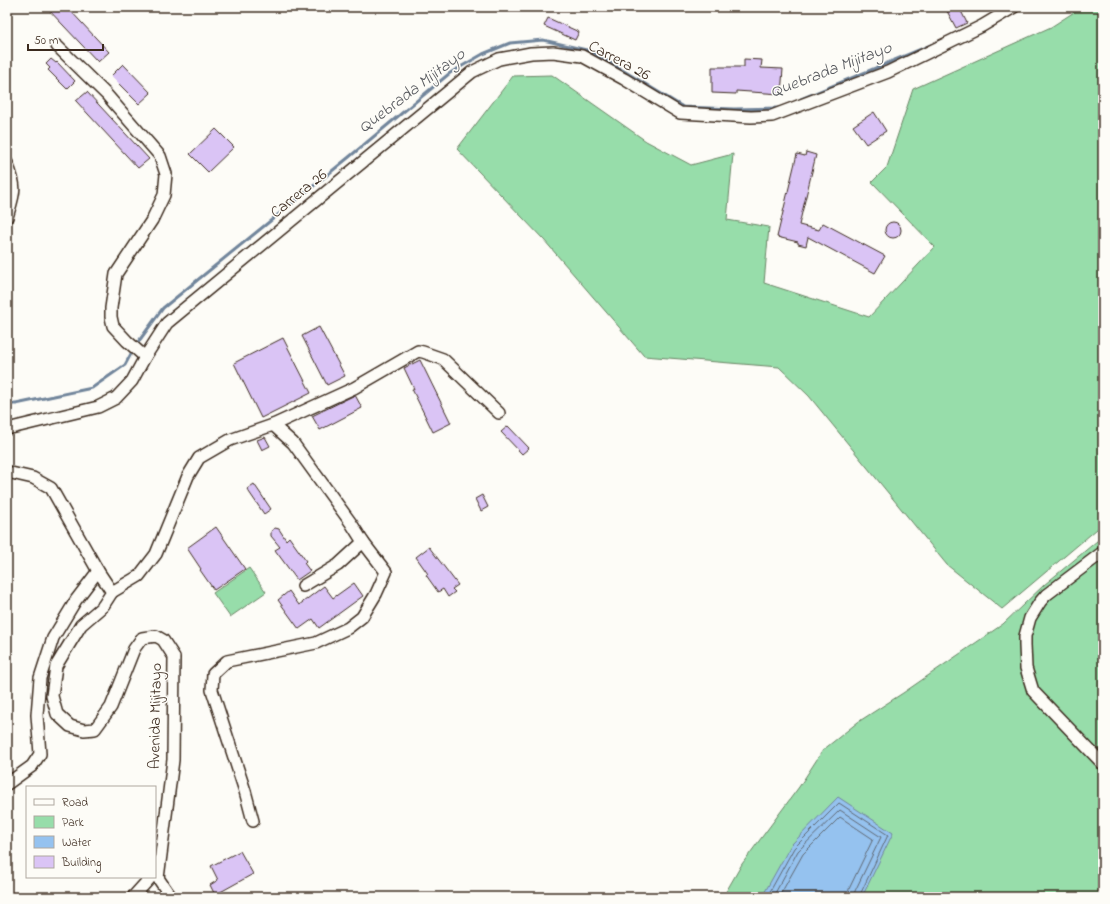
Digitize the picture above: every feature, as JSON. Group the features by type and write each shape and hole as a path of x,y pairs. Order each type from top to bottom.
{"street":[{"name":"Carrera 26","path":"7,429 98,407 116,398 132,381 145,356 168,323 472,72 500,59 531,53 553,52 582,56 624,79 680,113 751,117 772,116 888,72 982,26 1014,7"},
{"path":"57,46 106,94 160,156 166,174 164,195 152,220 116,274 111,317 113,326 127,341 145,356"},
{"path":"7,162 14,181 14,194 7,217"},
{"path":"7,472 33,478 51,488 98,571 112,592 139,576 156,554 188,476 199,458 230,440 273,425 354,388 418,352 424,352 443,359 499,413"},
{"path":"253,821 245,791 212,690 213,674 227,660 316,643 348,628 362,617 376,594 386,572 293,443 273,425"},
{"path":"303,586 338,565 363,542"},
{"path":"1103,552 1046,595 1040,602 1027,627 1025,645 1026,668 1033,691 1103,764"},
{"path":"7,784 32,766 40,754 37,715 40,678 53,638 76,600 98,571"},
{"name":"Avenida Mijitayo","path":"112,592 103,606 81,625 56,666 52,696 57,714 70,726 84,730 95,729 112,707 134,649 142,638 156,636 163,640 174,657 173,760 157,870"},
{"path":"157,870 158,878 171,897"},
{"path":"133,897 150,878"}],"green space":[{"path":"1082,7 1103,7 1103,524 1002,609 947,565 809,396 779,367 644,356 544,240 457,149 513,76 552,75 646,141 691,165 733,154 727,220 769,227 764,283 869,317 935,247 872,182 887,167 913,89 1051,27"},
{"path":"1103,536 1103,897 723,897 742,864 799,787 823,750 858,722 1003,624 1044,585"},
{"path":"249,568 266,592 230,617 213,593"}],"water":[{"path":"838,797 893,833 863,895 861,897 762,897 791,845"}],"building":[{"path":"46,7 67,7 109,52 98,62"},
{"path":"954,7 959,7 967,23 956,28 947,11"},
{"path":"548,18 579,32 575,40 544,26"},
{"path":"51,59 56,63 57,62 75,81 67,89 48,70 50,68 46,64"},
{"path":"744,59 762,60 761,68 783,69 781,94 736,91 736,94 712,93 712,67 744,67"},
{"path":"123,64 151,93 139,104 111,76"},
{"path":"87,92 149,159 138,168 76,101"},
{"path":"874,112 886,131 866,144 853,126"},
{"path":"216,129 234,147 208,172 190,154"},
{"path":"806,152 816,155 799,225 819,230 823,223 885,256 875,273 808,237 806,246 798,244 798,242 777,237 797,154 805,156"},
{"path":"890,222 896,222 901,227 899,236 896,238 890,238 885,233 885,227"},
{"path":"319,327 345,376 327,385 302,336"},
{"path":"283,338 311,393 261,418 234,363"},
{"path":"420,360 451,423 433,432 412,389 414,389 404,368"},
{"path":"355,395 362,408 320,430 312,416"},
{"path":"508,426 529,448 522,454 501,432"},
{"path":"265,437 270,446 262,450 257,440"},
{"path":"254,484 271,509 264,514 247,489"},
{"path":"482,495 488,507 481,511 475,499"},
{"path":"216,527 245,569 214,590 187,548"},
{"path":"275,528 279,529 286,540 289,537 306,561 304,563 310,571 297,580 275,550 280,547 271,536 272,530"},
{"path":"429,547 458,585 452,589 455,592 448,597 443,589 438,592 416,557"},
{"path":"354,583 363,596 319,628 313,619 299,629 278,600 289,591 299,605 324,586 333,598"},
{"path":"240,851 253,874 215,895 210,885 218,880 211,866"}],"waterway":[{"name":"Quebrada Mijitayo","path":"136,345 163,308 450,73 483,54 510,43 543,40 591,51 683,107 734,109 779,108"},
{"name":"Quebrada Mijitayo","path":"801,99 931,45"},
{"name":"Quebrada Mijitayo","path":"7,404 16,404 92,388 125,365 133,350"}]}
